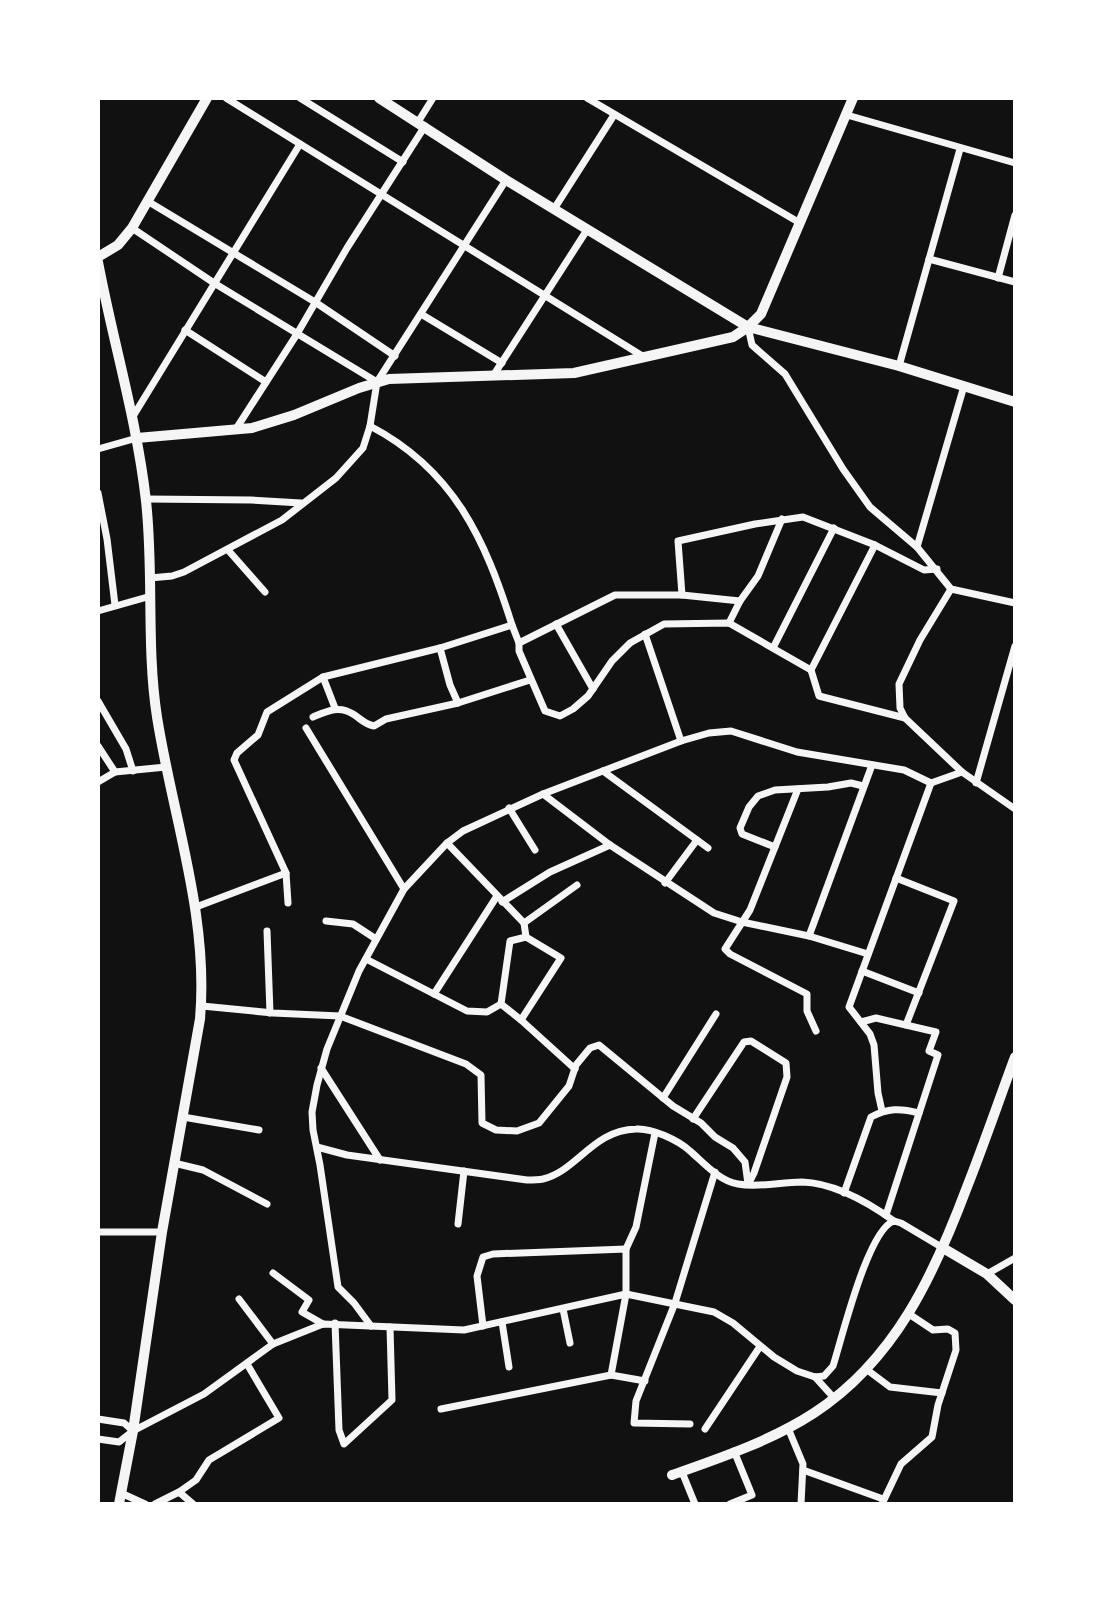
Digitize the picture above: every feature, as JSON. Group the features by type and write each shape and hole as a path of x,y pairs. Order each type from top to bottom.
{"street":[{"path":"145,1504 120,1498 133,1431 162,1232 202,1006 202,978 196,907 157,714 146,499 137,438 98,260 118,245 132,228 207,98"},
{"path":"226,98 645,358"},
{"path":"300,98 403,162"},
{"path":"379,98 506,180 748,327 899,366 1015,402"},
{"path":"236,429 403,162 433,98"},
{"path":"587,98 800,223"},
{"path":"98,449 137,438 236,429 283,419 377,382 400,378 574,373 733,337 748,327 764,309 853,98"},
{"path":"554,209 614,115"},
{"path":"846,115 1015,163"},
{"path":"131,418 300,144"},
{"path":"899,366 960,149"},
{"path":"150,578 173,576 282,520 336,478 363,449 370,426 377,382 506,180"},
{"path":"149,202 315,302 395,356"},
{"path":"998,278 1015,215"},
{"path":"132,228 214,283 377,382"},
{"path":"494,376 587,229"},
{"path":"929,259 1015,282"},
{"path":"421,314 502,363"},
{"path":"748,327 752,345 785,374 843,469 870,507 916,547 951,589 1015,603"},
{"path":"184,330 266,382"},
{"path":"916,547 964,386"},
{"path":"370,426 413,453 442,482 466,514 477,532 519,643 519,651 530,680 545,711 559,716 573,709 630,643 663,624 729,624 811,670 819,695 905,718"},
{"path":"98,493 115,605"},
{"path":"146,499 301,503"},
{"path":"682,594 678,541 803,517 875,545 925,570 937,569"},
{"path":"729,624 740,601 758,576 782,520"},
{"path":"773,648 834,528"},
{"path":"811,670 875,545"},
{"path":"228,550 265,592"},
{"path":"951,589 920,640 900,684 900,708 905,718 962,772 1015,809"},
{"path":"519,643 615,595 682,594 740,601"},
{"path":"98,611 151,596"},
{"path":"556,624 593,689"},
{"path":"288,903 286,873 234,760 237,753 258,735 267,712 323,677 440,648 512,625"},
{"path":"645,634 681,741"},
{"path":"976,783 1015,646"},
{"path":"440,648 458,703"},
{"path":"323,677 335,708"},
{"path":"313,717 335,708 352,713 365,724 374,726 386,719 458,703 530,680"},
{"path":"98,701 126,749 133,771"},
{"path":"306,728 404,889"},
{"path":"371,1326 338,1287 312,1112 321,1068 340,1016 366,958 404,889 447,843 463,831 509,808 681,741 709,733 731,731 797,752 904,770 931,783 962,772"},
{"path":"98,746 115,772"},
{"path":"98,764 106,759"},
{"path":"809,936 872,765"},
{"path":"98,782 115,772 166,767"},
{"path":"603,771 708,848"},
{"path":"775,847 742,834 740,828 749,807 758,796 775,790 851,783 863,786"},
{"path":"882,1111 876,1082 874,1045 870,1034 849,1007 931,783"},
{"path":"798,789 750,910 726,948 730,954 807,994 807,1011 816,1031"},
{"path":"543,794 610,845 714,913 869,954"},
{"path":"509,808 536,850"},
{"path":"665,883 697,840"},
{"path":"447,843 524,923 526,937"},
{"path":"434,994 499,899 610,845"},
{"path":"196,907 286,873"},
{"path":"896,878 954,901 906,1025"},
{"path":"524,923 577,885"},
{"path":"326,921 352,924 376,939"},
{"path":"267,931 270,1013"},
{"path":"366,958 467,1011 487,1013 501,1004 510,941 526,937 561,958 521,1020"},
{"path":"862,971 919,993"},
{"path":"501,1004 575,1069"},
{"path":"202,1006 340,1016 466,1064 481,1075 482,1123 496,1130 517,1131 539,1123 569,1086 575,1069 590,1048 599,1045 663,1098 733,1148 745,1162 748,1184"},
{"path":"663,1098 716,1014"},
{"path":"861,1022 876,1018 936,1032 929,1051 938,1055 886,1215"},
{"path":"693,1119 744,1042 751,1041 786,1063 787,1077 748,1184"},
{"path":"695,1504 677,1474 788,1428 834,1398 866,1369 888,1344 909,1314 943,1248 1015,1057"},
{"path":"321,1068 380,1160"},
{"path":"844,1193 871,1117 882,1111 899,1108 919,1113"},
{"path":"183,1117 259,1130"},
{"path":"317,1147 380,1160 527,1180 544,1179 559,1172 597,1141 621,1131 638,1128 655,1133 687,1149 715,1172 737,1184 818,1183 844,1193 987,1274 1015,1300"},
{"path":"611,1375 626,1294 626,1249 636,1227 655,1133"},
{"path":"174,1163 203,1170 267,1204"},
{"path":"458,1224 464,1171"},
{"path":"690,1424 634,1423 636,1401 675,1303 715,1172"},
{"path":"98,1439 119,1442 133,1431 204,1394 273,1344 323,1324 464,1330 626,1294 714,1312 733,1323 759,1348 797,1371 815,1377 824,1376 830,1371 869,1252 885,1226 894,1221"},
{"path":"98,1233 162,1232"},
{"path":"484,1326 477,1276 482,1257 493,1254 626,1249"},
{"path":"987,1274 1015,1258"},
{"path":"273,1273 309,1300 302,1312 323,1324"},
{"path":"239,1299 273,1344"},
{"path":"563,1309 570,1343"},
{"path":"803,1470 883,1502 901,1465 932,1437 956,1350 955,1334 948,1329 933,1330 909,1314"},
{"path":"502,1322 509,1367"},
{"path":"335,1323 339,1430 344,1444 392,1400 390,1327"},
{"path":"705,1429 759,1348"},
{"path":"155,1504 196,1480 209,1460 279,1418 247,1364"},
{"path":"866,1369 890,1388 942,1393"},
{"path":"441,1409 611,1375 645,1381"},
{"path":"815,1377 834,1398"},
{"path":"98,1419 124,1423 133,1431"},
{"path":"788,1428 801,1458 801,1504"},
{"path":"730,1504 752,1495 734,1451"},
{"path":"179,1492 193,1504"}]}
